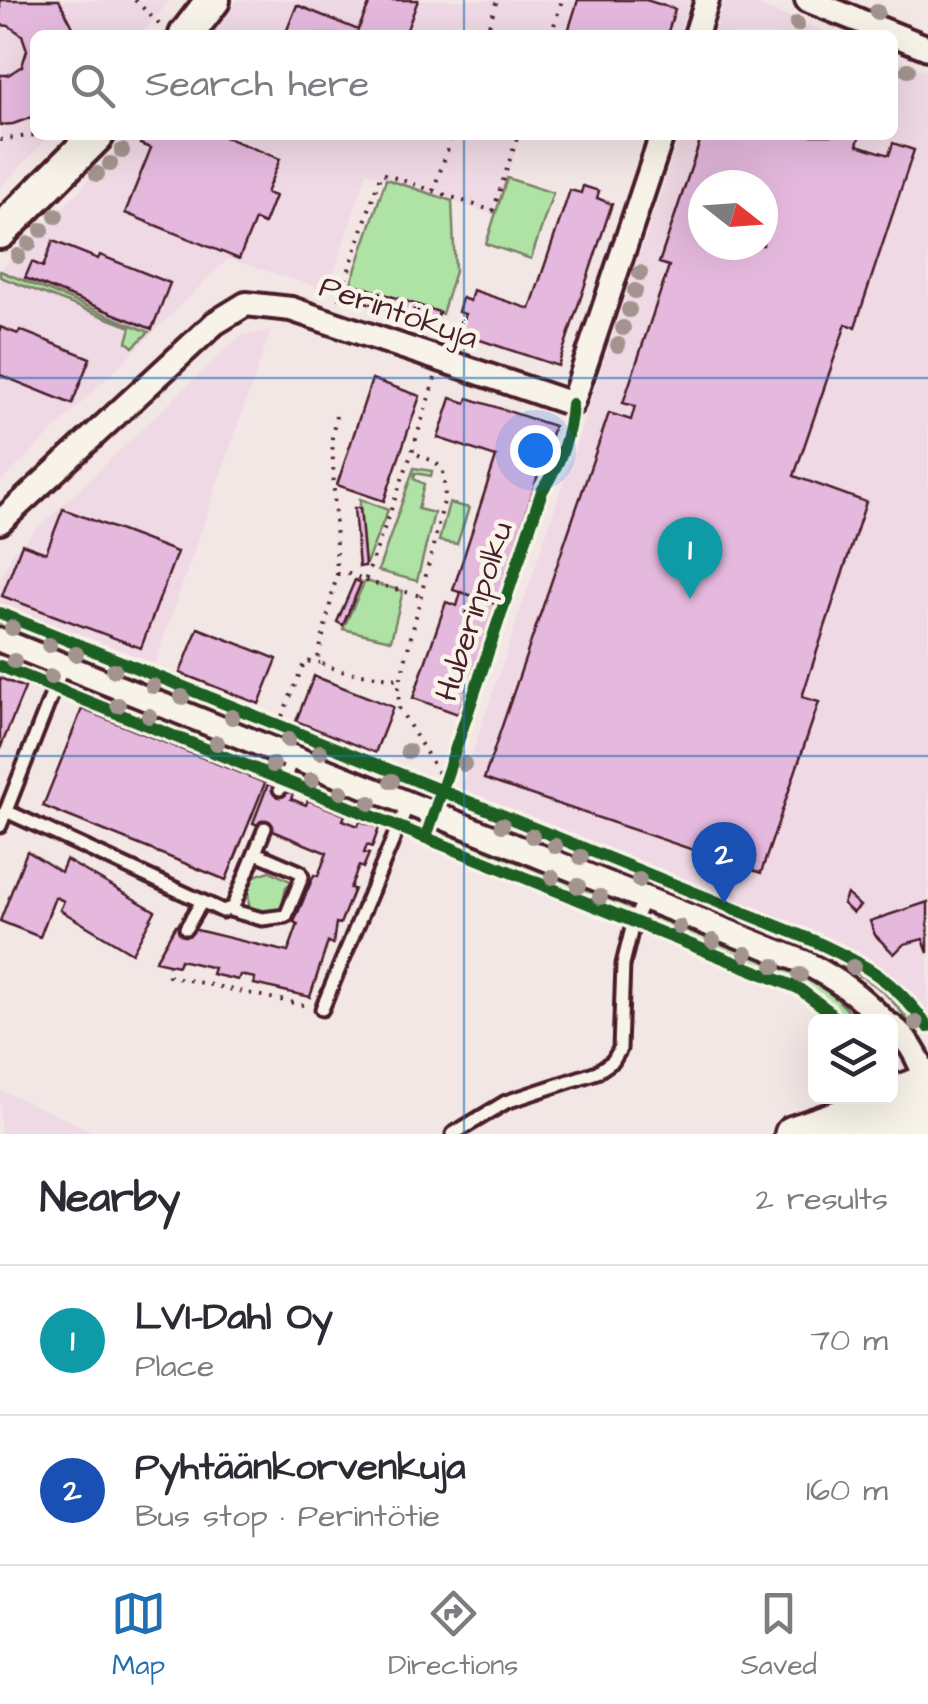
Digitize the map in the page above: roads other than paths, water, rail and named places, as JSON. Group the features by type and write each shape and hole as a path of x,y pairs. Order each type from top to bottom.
{"main road":[{"path":"793,1134 911,1098"},
{"path":"869,1134 911,1098"}],"street":[{"path":"168,28 213,0"},
{"path":"698,30 707,0"},
{"path":"807,0 883,30"},
{"path":"898,36 928,48"},
{"path":"0,232 92,140"},
{"name":"Perintökuja","path":"0,522 215,323 246,304 291,309 572,404 660,140"},
{"path":"0,640 63,666 294,746 416,795 645,898 804,962 842,982 878,1014"},
{"path":"898,1031 913,1048 911,1098"}],"lane":[{"path":"0,826 63,666"},
{"path":"280,789 294,746"},
{"path":"322,1009 416,795"},
{"path":"6,811 223,911 262,919 286,916 302,877 300,872 256,853"},
{"path":"230,910 265,828"},
{"path":"453,1134 506,1102 597,1072 613,1062 620,1048 623,964 634,920 645,898"},
{"path":"186,928 201,902"}],"place":[{"name":"LVI-Dahl Oy","path":"690,599"},
{"name":"Pyhtäänkorvenkuja","path":"724,904"}]}
